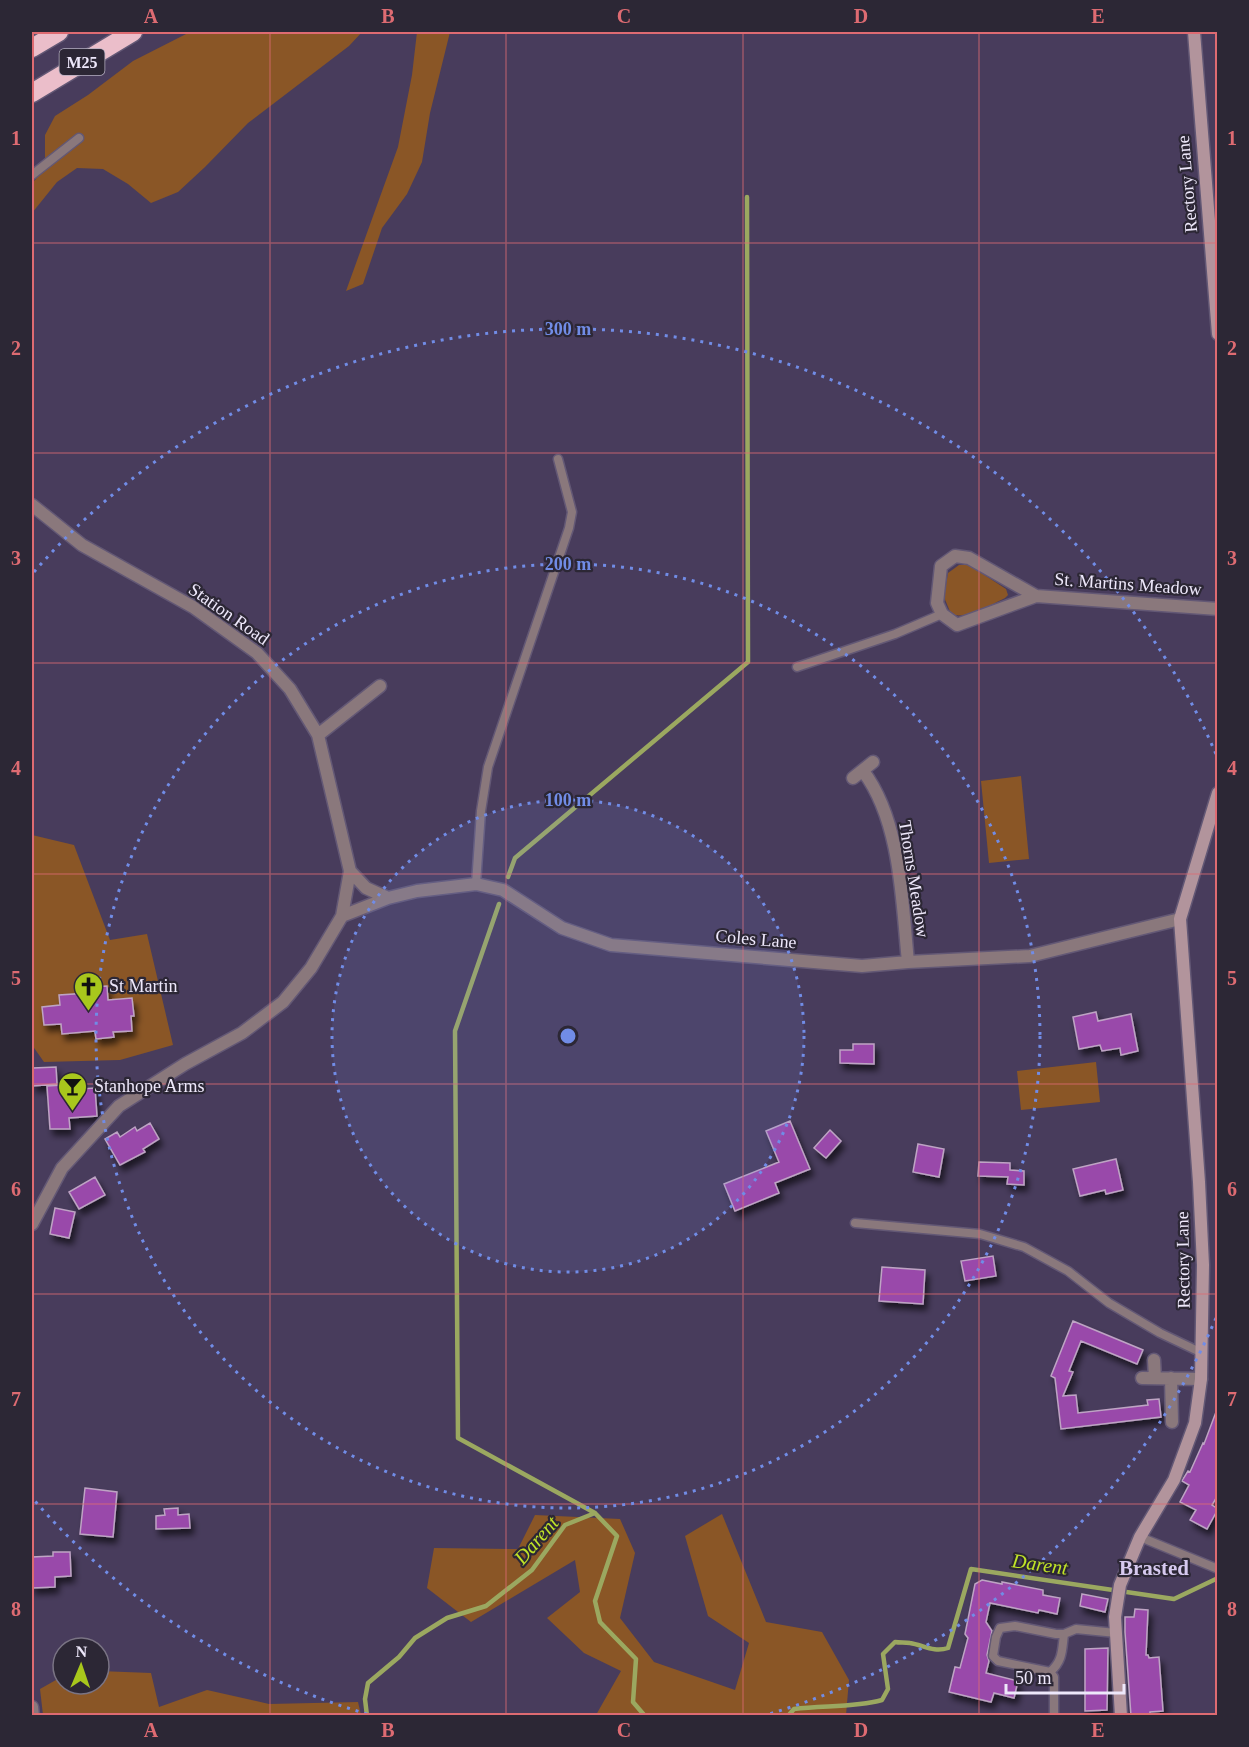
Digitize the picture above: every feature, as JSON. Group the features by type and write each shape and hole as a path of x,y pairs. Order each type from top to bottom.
{"highway":[{"name":"M25","path":"32,48 59,32"},
{"name":"M25","path":"32,93 133,32"}],"street":[{"name":"Rectory Lane","path":"1194,32 1218,334"},
{"name":"Station Road","path":"32,505 82,545 193,607 257,653 290,689 318,735 350,871 342,916"},
{"name":"St. Martins Meadow","path":"1036,596 969,558 955,556 941,566 937,603 942,614 957,625 1036,596 1218,609"},
{"path":"318,735 380,686"},
{"name":"Thorns Meadow","path":"873,762 858,774 871,782 887,815 900,881 908,962"},
{"name":"Rectory Lane","path":"1121,1716 1116,1600 1140,1537 1174,1480 1195,1423 1201,1379 1203,1265 1180,919 1218,793"},
{"path":"350,871 366,888 388,898"},
{"name":"Coles Lane","path":"342,916 388,898 417,891 476,885 503,890 562,928 611,945 862,966 1030,956 1180,919"},
{"path":"32,1224 62,1168 119,1106 185,1064 242,1033 283,1002 310,969 342,916"},
{"path":"1154,1360 1155,1378"},
{"path":"1142,1378 1201,1379"},
{"path":"1171,1378 1172,1422"},
{"path":"32,1707 33,1716"}],"lane":[{"path":"32,172 79,138"},
{"path":"476,885 481,811 488,767 569,528 572,513 558,459"},
{"path":"797,667 895,634 942,614"},
{"path":"855,1223 980,1234 1024,1248 1068,1271 1119,1309 1160,1333 1200,1352"},
{"path":"1140,1537 1218,1569"},
{"path":"1054,1716 1054,1677 1050,1672 998,1661 993,1656 1000,1628 1008,1626 1064,1634 1076,1629 1116,1633"},
{"path":"1050,1672 1057,1666 1061,1657 1064,1634"}],"shaded area":[{"path":"190,32 362,32 349,46 248,123 178,192 151,203 128,184 103,169 77,168 57,182 32,213 32,183 45,161 45,135 55,116 88,95 133,61"},
{"path":"417,32 450,32 430,113 422,162 407,194 382,228 363,284 346,291 398,147 412,75"},
{"path":"959,565 969,565 1006,589 1008,595 978,611 964,615 951,614 944,597 948,573"},
{"path":"1021,776 1029,859 989,863 981,781"},
{"path":"32,835 74,845 110,940 147,934 173,1045 120,1060 44,1062 32,1045"},
{"path":"1096,1062 1100,1102 1021,1110 1017,1071"},
{"path":"722,1514 766,1622 822,1632 849,1680 846,1715 596,1715 621,1671 584,1653 547,1618 580,1592 575,1560 471,1622 427,1588 434,1548 518,1549 535,1515 620,1519 635,1553 620,1618 654,1662 735,1690 749,1643 708,1616 685,1536"},
{"path":"111,1671 151,1673 159,1707 207,1690 269,1704 358,1702 361,1715 43,1715 40,1689 51,1683 51,1696 111,1696"}],"building":[{"name":"St Martin","path":"107,986 108,1000 132,998 134,1016 131,1016 132,1031 113,1032 114,1037 96,1039 95,1031 62,1034 61,1024 44,1025 42,1007 60,1005 59,995 89,993 89,987"},
{"path":"1096,1012 1098,1021 1131,1014 1138,1051 1121,1055 1120,1048 1102,1051 1100,1045 1079,1049 1073,1017"},
{"path":"853,1044 874,1044 874,1064 840,1063 840,1050 853,1050"},
{"path":"56,1067 57,1084 33,1086 33,1068"},
{"name":"Stanhope Arms","path":"79,1084 80,1089 95,1088 97,1116 69,1118 70,1129 50,1129 47,1086"},
{"path":"790,1121 810,1169 775,1183 779,1193 735,1211 724,1184 779,1162 766,1131"},
{"path":"150,1123 159,1139 143,1149 145,1152 120,1165 105,1139 117,1132 120,1137 135,1127 137,1131"},
{"path":"830,1130 841,1141 826,1158 814,1148"},
{"path":"918,1144 944,1149 939,1177 913,1172"},
{"path":"1116,1159 1123,1190 1106,1194 1105,1190 1080,1196 1073,1169"},
{"path":"979,1162 1010,1163 1010,1170 1024,1171 1024,1185 1007,1184 1008,1177 978,1176"},
{"path":"95,1177 105,1195 79,1209 69,1192"},
{"path":"55,1208 75,1212 69,1238 50,1234"},
{"path":"993,1256 996,1276 965,1281 961,1261"},
{"path":"882,1267 925,1270 923,1304 879,1301"},
{"path":"1073,1321 1143,1350 1137,1364 1081,1341 1069,1371 1073,1372 1063,1396 1076,1395 1078,1413 1148,1405 1147,1400 1159,1399 1161,1417 1061,1429 1055,1378 1051,1376"},
{"path":"1216,1412 1218,1413 1218,1495 1212,1505 1218,1509 1207,1529 1190,1520 1196,1510 1180,1502 1189,1485 1182,1481 1188,1471 1190,1472 1204,1444"},
{"path":"85,1488 117,1492 113,1537 80,1534"},
{"path":"178,1508 178,1515 189,1514 190,1528 156,1529 156,1516 165,1515 164,1509"},
{"path":"53,1552 70,1552 71,1576 55,1577 55,1587 32,1588 32,1557 53,1556"},
{"path":"982,1580 1043,1590 1043,1595 1060,1598 1057,1614 1039,1610 1038,1613 990,1603 986,1622 992,1631 986,1673 1018,1681 1014,1698 994,1693 991,1702 949,1692 955,1667 960,1668 968,1638 965,1634 975,1584"},
{"path":"1082,1594 1108,1599 1105,1612 1080,1606"},
{"path":"1135,1609 1148,1610 1146,1655 1149,1658 1159,1657 1163,1711 1150,1712 1150,1716 1131,1716 1125,1617 1134,1617"},
{"path":"1108,1648 1107,1710 1085,1711 1085,1649"}],"waterway":[{"path":"508,877 515,858 748,662 747,197"},
{"path":"499,904 455,1031 458,1438 595,1513"},
{"name":"Darent","path":"367,1716 365,1699 368,1683 399,1657 415,1638 447,1618 486,1606 532,1570 565,1525 595,1513 617,1536 595,1601 600,1622 636,1659 633,1702 645,1716"},
{"name":"Darent","path":"788,1716 794,1709 882,1700 888,1689 883,1654 895,1642 933,1649 948,1648 971,1569 1174,1599 1218,1578"}],"place":[{"name":"St Martin","path":"88,1012"},
{"name":"Stanhope Arms","path":"73,1112"}],"district":[{"name":"Brasted","path":"1154,1568"}]}
